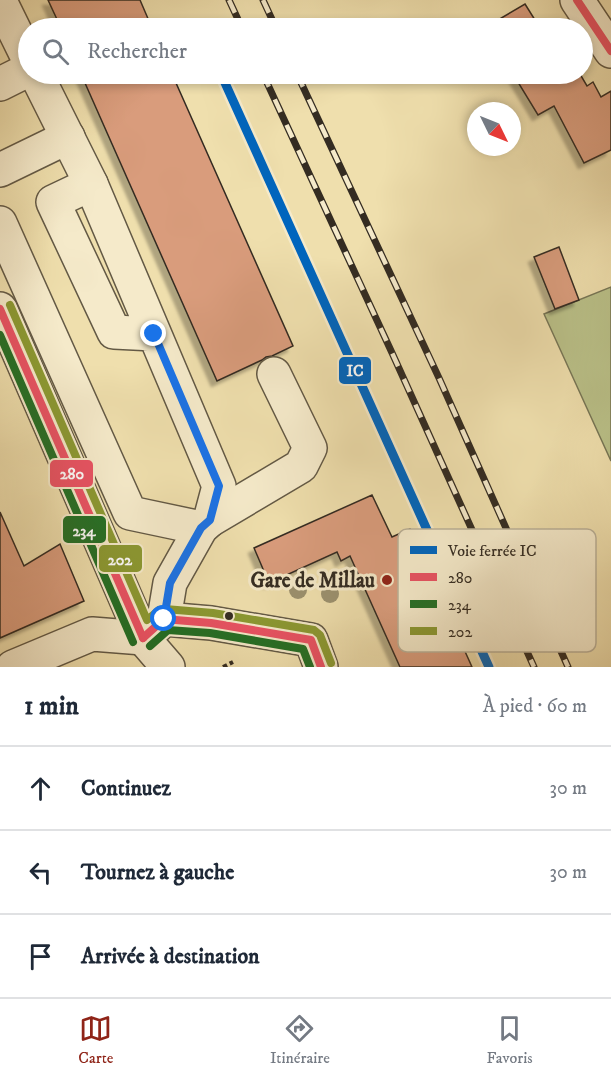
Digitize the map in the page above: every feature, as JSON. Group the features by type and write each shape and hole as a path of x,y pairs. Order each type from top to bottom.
{"street":[{"path":"577,0 589,18"},
{"path":"0,1 18,38"},
{"path":"593,24 611,51"},
{"path":"0,84 18,75"},
{"path":"41,84 91,184 219,486 206,524 170,583 154,628"},
{"path":"0,170 68,137"},
{"path":"0,223 130,513 206,524 301,466 310,448 274,374"},
{"path":"0,309 154,628 168,667"},
{"path":"14,667 92,633 211,623 311,640 321,667"}],"green space":[{"path":"611,287 611,461 544,314"}],"building":[{"path":"48,0 140,0 148,18 56,18"},
{"path":"525,4 534,18 501,18"},
{"path":"593,82 601,97 611,91 611,150 584,163 554,106 538,115 519,84 586,84 587,86"},
{"path":"85,84 176,84 293,346 217,381"},
{"path":"559,247 579,300 555,309 534,257"},
{"name":"Gare de Millau","path":"372,495 392,537 398,534 398,652 465,652 472,667 400,667 350,556 341,561 337,552 269,583 254,548"},
{"path":"0,512 24,566 60,544 84,601 0,638"}],"railway":[{"path":"229,0 237,18"},
{"path":"263,0 271,18"},
{"path":"268,84 472,529"},
{"path":"302,84 439,378 506,529"},
{"path":"527,652 534,667"},
{"path":"561,652 568,667"}],"rail line":[{"name":"IC","path":"226,84 427,529"},
{"name":"IC","path":"482,652 489,667"}],"transit line":[{"name":"280","path":"577,0 589,18"},
{"name":"280","path":"593,24 611,51"},
{"name":"202","path":"10,305 147,620 159,610 165,609 213,613 314,630 320,635 331,663"},
{"name":"280","path":"0,309 143,638"},
{"name":"234","path":"0,335 133,642"},
{"name":"280","path":"143,638 164,619 211,623 311,640 321,667"},
{"name":"234","path":"150,646 168,630 210,633 303,649 310,667"}],"place":[{"name":"Gare de Millau","path":"387,580"}],"route":[{"path":"154,334 219,486 210,520 201,528 170,583 164,619"}]}
